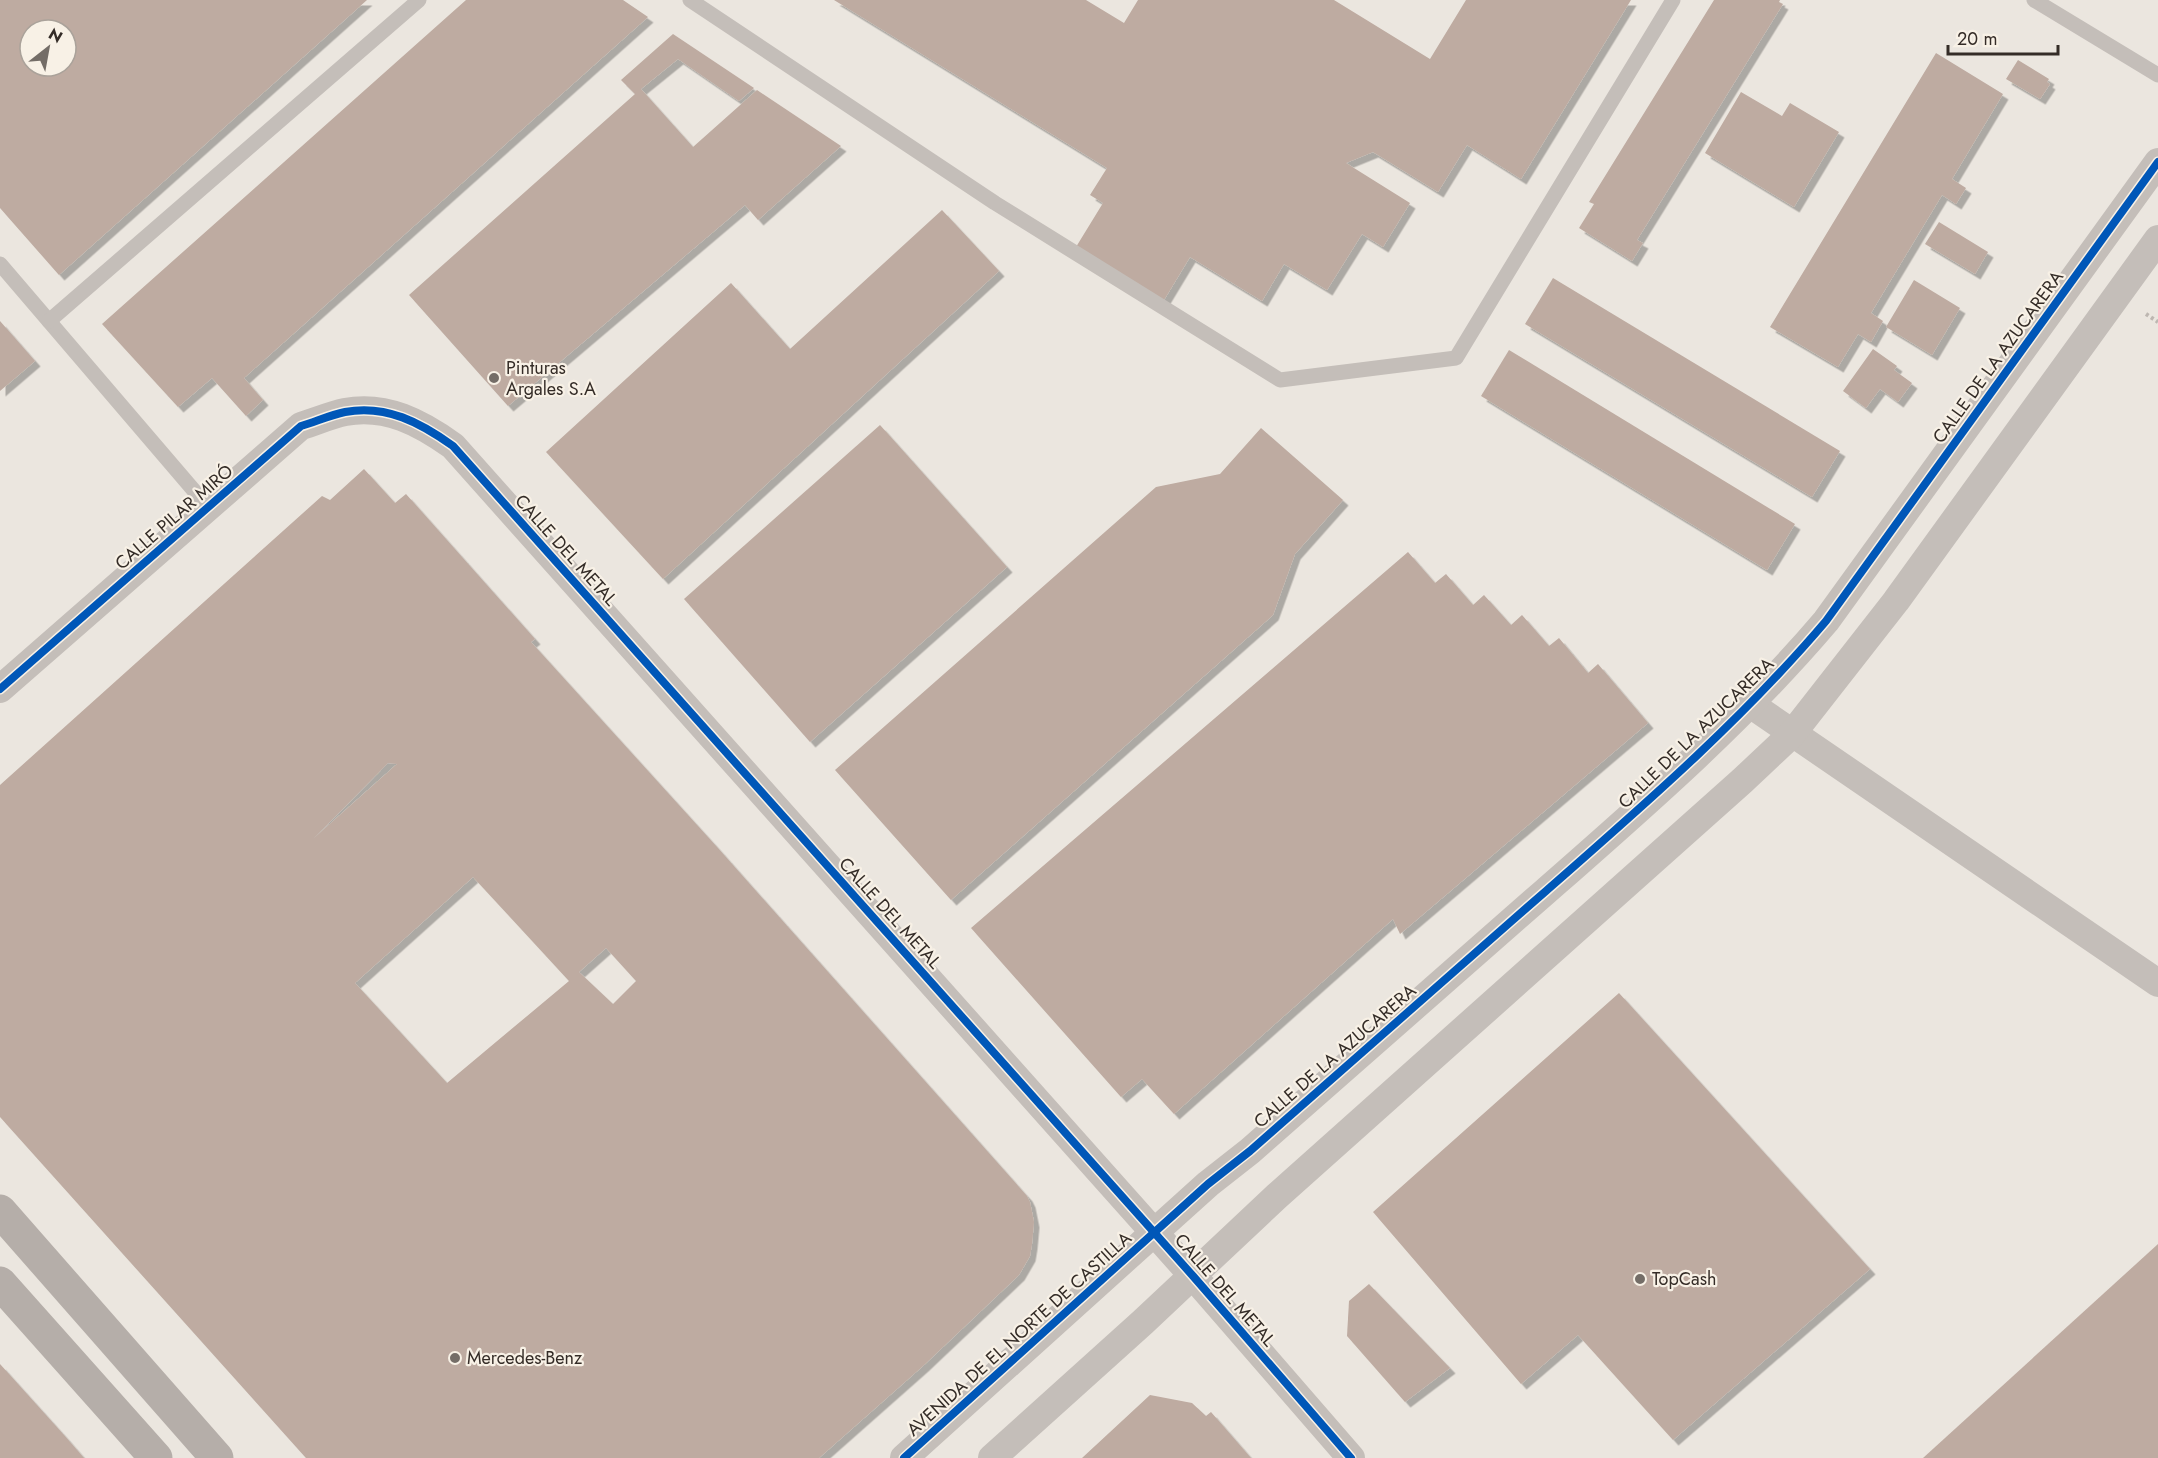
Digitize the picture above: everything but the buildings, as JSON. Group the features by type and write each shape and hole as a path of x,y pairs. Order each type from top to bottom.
{"main road":[{"path":"0,1212 217,1458"},
{"path":"0,1283 156,1458"}],"street":[{"name":"CALLE DE LA AZUCARERA","path":"1155,1233 1678,775 1794,659 1826,621 2158,162"},
{"path":"992,1458 1193,1276 1277,1196 1792,734 1902,591 2158,239"},
{"name":"CALLE PILAR MIRÓ","path":"0,688 301,426 346,412 387,411"},
{"name":"CALLE DEL METAL","path":"387,411 428,428 453,446 1155,1233 1351,1458"},
{"path":"1750,704 2158,983"},
{"name":"AVENIDA DE EL NORTE DE CASTILLA","path":"904,1458 1155,1233"}],"lane":[{"path":"49,321 419,0"},
{"path":"690,0 995,203 1280,380 1456,358 1673,0"},
{"path":"2034,0 2158,75"},
{"path":"0,264 208,507"}],"cycle path":[{"path":"904,1458 1208,1184 1250,1151 1619,826 1761,693 1826,621 2158,162"},
{"path":"0,689 301,426 339,413 360,410 389,413 416,423 453,446 1193,1276 1351,1458"}],"place":[{"name":"Pinturas Argales S.A","path":"494,378"},
{"name":"TopCash","path":"1640,1279"},
{"name":"Mercedes-Benz","path":"455,1358"}]}
